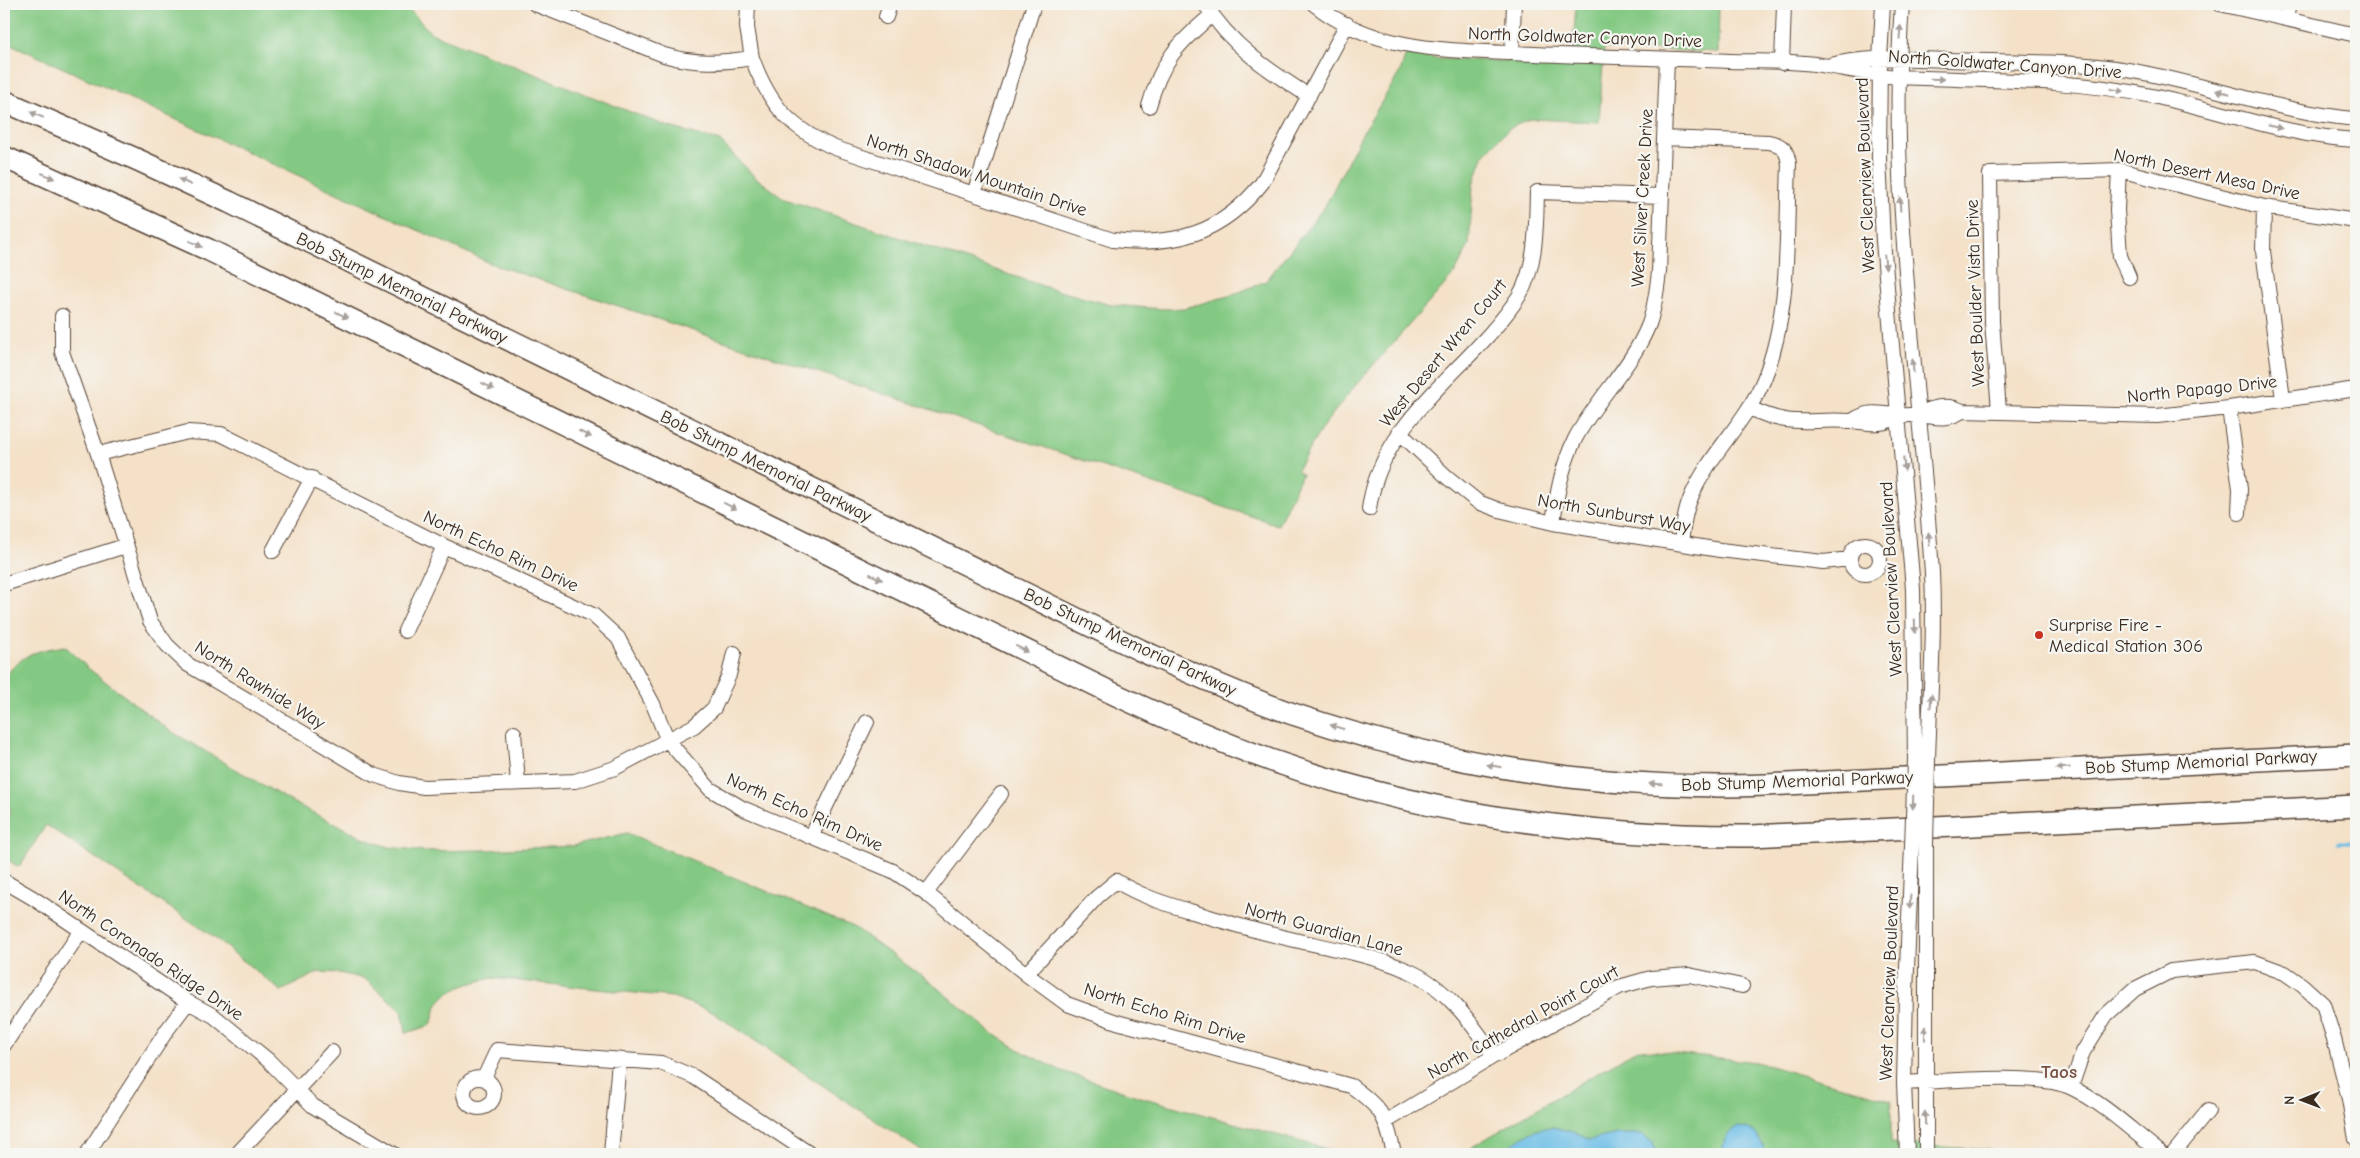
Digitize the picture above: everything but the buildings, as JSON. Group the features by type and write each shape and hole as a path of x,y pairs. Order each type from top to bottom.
{"highway":[{"name":"Bob Stump Memorial Parkway","path":"4,101 229,202 1140,650 1203,678 1289,712 1383,741 1469,761 1539,773 1631,783 1707,786 1766,785 2356,755"},
{"path":"4,157 209,250 1110,692 1236,747 1347,784 1436,806 1537,824 1680,836 1752,836 2356,806"}],"street":[{"path":"535,4 664,55 683,60 722,63 752,58"},
{"name":"North Shadow Mountain Drive","path":"748,4 747,27 752,58 771,100 797,127 813,138 1113,240 1140,243 1202,232 1222,222 1250,197 1262,183 1347,24"},
{"path":"974,194 1034,4"},
{"name":"North Goldwater Canyon Drive","path":"1314,4 1347,24 1384,40 1428,49 1606,58 1782,63 1827,66 1846,71 1879,67 1898,59 2071,64 2125,70 2166,78 2281,107 2356,119"},
{"path":"1512,53 1514,4"},
{"path":"1782,63 1784,4"},
{"name":"West Clearview Boulevard","path":"1883,4 1878,122 1882,218 1914,589 1921,759"},
{"name":"West Clearview Boulevard","path":"1902,4 1898,59 1899,188 1917,414 1928,524 1933,607 1921,759 1919,844 1926,1154"},
{"path":"2220,4 2356,35"},
{"path":"2286,19 2290,4"},
{"path":"1149,106 1155,83 1167,61 1208,9 1247,53 1310,96"},
{"name":"West Silver Creek Drive","path":"1552,523 1558,485 1565,461 1576,438 1624,368 1648,324 1655,300 1659,272 1667,59"},
{"name":"North Goldwater Canyon Drive","path":"1879,67 1898,78 2091,86 2151,96 2278,128 2356,140"},
{"path":"1664,138 1779,144 1785,150 1789,164 1783,294 1780,325 1774,353 1750,408 1692,494 1685,515 1681,543"},
{"path":"2119,170 2117,210 2120,256 2129,277"},
{"name":"North Desert Mesa Drive","path":"1990,174 2119,170 2264,207 2356,221"},
{"name":"West Boulder Vista Drive","path":"1990,174 1992,322 1999,411"},
{"name":"West Desert Wren Court","path":"1368,509 1371,490 1381,462 1399,432 1499,321 1519,295 1528,274 1535,238 1537,192 1662,196"},
{"path":"2264,207 2263,251 2283,399"},
{"name":"North Rawhide Way","path":"62,316 62,352 98,454 124,546 150,621 167,645 187,664 374,775 399,783 424,787 575,781 615,768 694,726 714,708 729,675 734,653"},
{"name":"North Papago Drive","path":"1750,408 1774,418 1790,422 1852,422 1863,424 1888,422 1899,416 1917,414 1932,408 1953,406 1962,412 1999,411 2142,416 2230,408 2356,389"},
{"path":"2230,408 2240,489 2238,513"},
{"name":"North Echo Rim Drive","path":"98,454 188,432 221,434 312,478 444,546 593,614 618,638 653,704 668,741 710,789 742,808 893,871 926,893 1026,974 1067,1004 1118,1022 1351,1086 1376,1107 1387,1121"},
{"name":"North Sunburst Way","path":"1399,432 1447,477 1478,502 1499,510 1552,523 1796,560 1822,562 1850,560"},
{"path":"273,551 312,478"},
{"path":"5,579 124,546"},
{"path":"405,631 444,546"},
{"path":"810,837 868,722"},
{"path":"514,734 518,783"},
{"path":"926,893 1001,794"},
{"name":"West Clearview Boulevard","path":"1906,1154 1904,1083 1906,993 1919,844"},
{"name":"North Coronado Ridge Drive","path":"4,881 33,898 188,1002 214,1016 269,1061 313,1106 394,1154"},
{"name":"North Guardian Lane","path":"1026,974 1097,897 1116,881 1136,893 1254,931 1353,953 1410,971 1443,993 1472,1023 1494,1056"},
{"path":"4,1045 7,1031 81,931"},
{"path":"2070,1087 2083,1052 2106,1015 2134,989 2171,971 2255,962 2284,973 2302,984 2323,1004 2349,1099 2356,1139"},
{"name":"North Cathedral Point Court","path":"1387,1121 1494,1056 1619,987 1652,978 1689,975 1742,986"},
{"path":"87,1154 167,1030 188,1002"},
{"path":"484,1078 497,1050 661,1063 694,1077 810,1154"},
{"path":"237,1154 332,1052"},
{"path":"611,1154 619,1061"},
{"path":"1904,1083 2037,1080 2070,1087 2089,1098 2162,1154"},
{"path":"2173,1154 2208,1111"},
{"path":"1387,1121 1394,1154"}],"green space":[{"path":"4,4 404,4 431,33 666,126 720,141 755,177 785,199 1052,289 1111,305 1163,309 1185,308 1232,295 1266,281 1325,206 1362,134 1400,72 1406,54 1440,59 1572,63 1576,4 1719,4 1718,52 1604,48 1599,122 1530,119 1510,128 1484,154 1473,185 1469,245 1455,273 1355,386 1323,426 1297,470 1302,474 1278,525 492,264 4,41"},
{"path":"65,646 89,669 169,730 290,801 363,838 389,847 425,851 484,850 573,846 627,833 853,927 929,981 992,1033 1025,1053 1062,1071 1137,1096 1345,1154 926,1154 712,1012 673,997 492,978 453,990 437,1006 431,1025 406,1033 402,1011 365,979 339,973 319,972 281,991 211,935 46,825 19,867 4,858 4,825 11,809 4,806 4,678 17,663 30,654"},
{"path":"1638,1049 1756,1062 1891,1100 1891,1143 2044,1154 1460,1154"}],"water":[{"path":"1553,1127 1573,1132 1590,1140 1617,1134 1642,1134 1653,1143 1657,1154 1502,1154 1513,1144 1532,1132"},
{"path":"1738,1127 1749,1129 1757,1135 1762,1143 1765,1154 1722,1154 1726,1138"}],"waterway":[{"path":"2338,842 2356,842"}],"place":[{"name":"Surprise Fire - Medical Station 306","path":"2039,635"}],"district":[{"name":"Taos","path":"2059,1071"}]}
